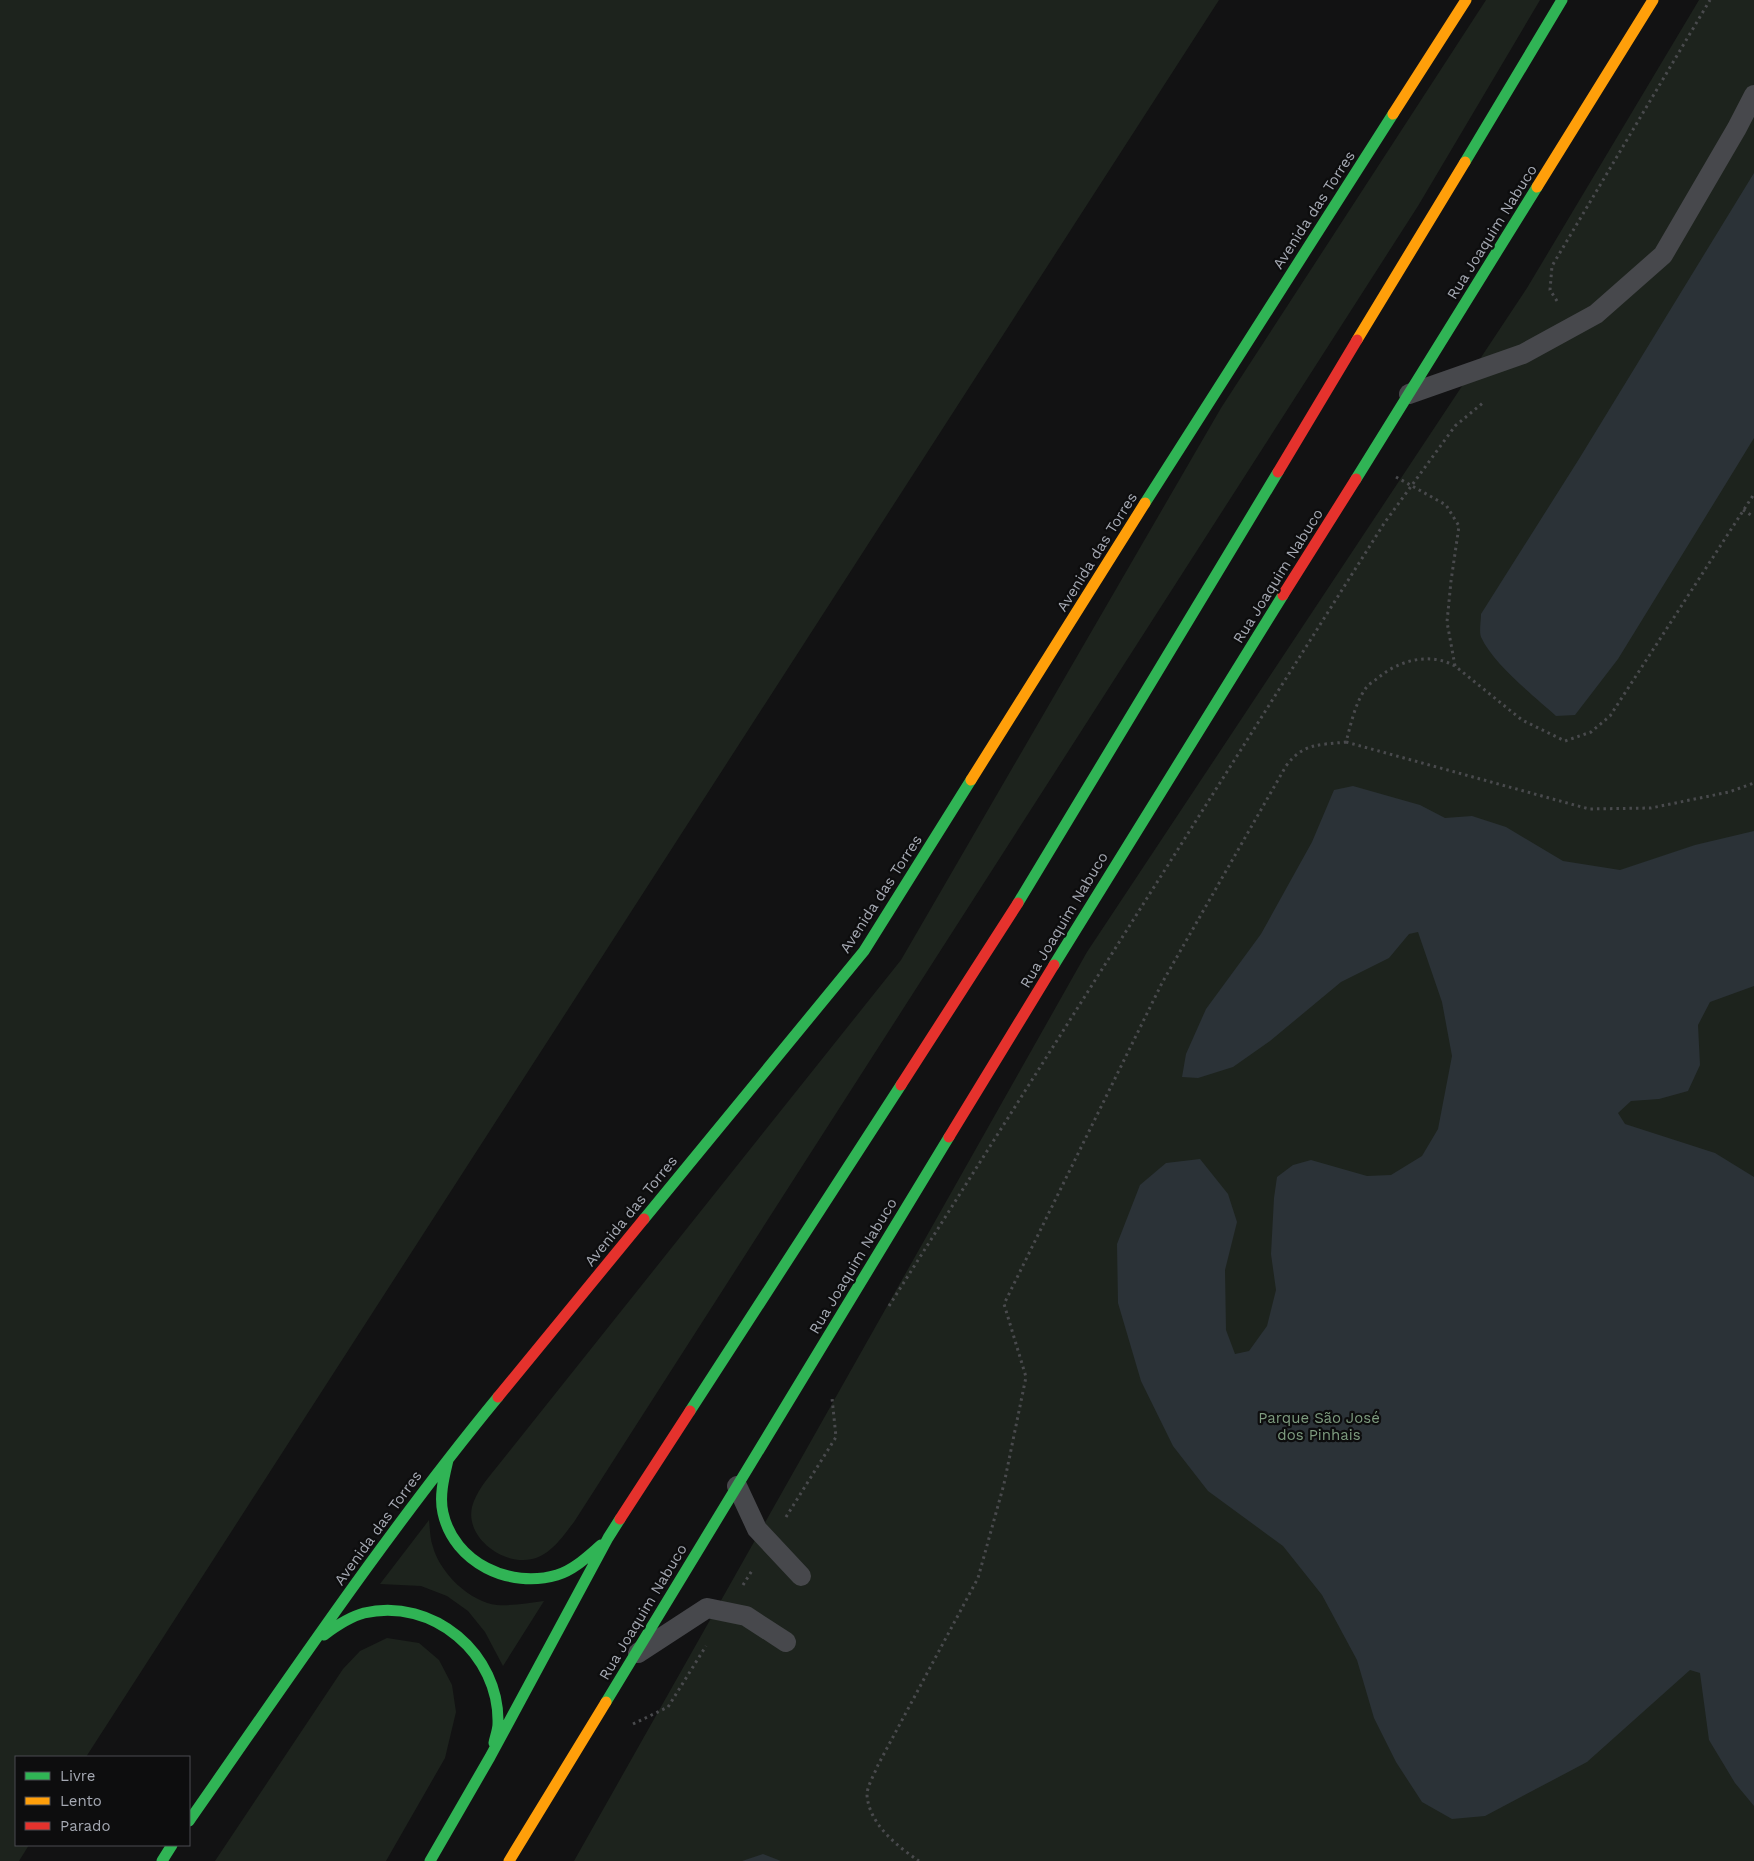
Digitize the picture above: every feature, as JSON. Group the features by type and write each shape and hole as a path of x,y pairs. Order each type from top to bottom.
{"main road":[{"name":"Avenida das Torres","path":"190,1821 315,1641 449,1456 864,951 1205,408 1466,0"},
{"path":"430,1861 490,1757 608,1538 1017,905 1562,0"},
{"name":"Rua Joaquim Nabuco","path":"509,1861 1135,832 1368,461 1653,0"},
{"path":"449,1456 441,1485 444,1514 451,1532 455,1541 476,1562 501,1576 530,1580 559,1574 584,1560 608,1538"},
{"path":"315,1641 341,1622 371,1612 404,1611 435,1620 462,1638 483,1662 495,1693 498,1726 490,1757"},
{"path":"162,1861 171,1846"}],"lane":[{"path":"1409,394 1523,354 1596,314 1663,255 1737,128 1754,95"},
{"path":"737,1486 757,1529 801,1576"},
{"path":"634,1655 707,1608 746,1616 786,1642"}],"path":[{"path":"1558,303 1550,290 1552,266 1710,0"},
{"path":"885,1313 1238,752 1386,522 1455,426 1486,400"},
{"path":"1368,461 1446,505 1459,526 1447,622 1455,666"},
{"path":"1346,742 1354,713 1366,688 1390,668 1420,659 1444,660 1455,666 1522,720 1565,742 1591,732 1610,716 1754,494"},
{"path":"1743,510 1754,517"},
{"path":"919,1861 902,1849 875,1820 867,1794 878,1765 978,1578 1004,1484 1026,1377 1004,1304 1162,983 1294,755 1310,747 1346,742 1589,809 1651,808 1729,792 1754,783"},
{"path":"629,1727 668,1706 836,1437 832,1397"}],"green space":[{"path":"0,0 1219,0 87,1756 15,1756 15,1846 28,1846 19,1861 0,1861"},
{"path":"1486,0 1540,0 1418,206 574,1522 551,1549 539,1557 521,1560 499,1554 481,1539 474,1529 471,1518 474,1501 482,1486 901,960 1221,408"},
{"name":"Parque São José dos Pinhais","path":"1699,0 1754,0 1754,1861 574,1861 1087,952 1527,288"},
{"path":"429,1520 431,1541 442,1567 467,1592 487,1603 497,1605 544,1601 503,1666 485,1632 468,1611 447,1596 421,1586 380,1584"},
{"path":"387,1638 419,1643 439,1660 452,1685 456,1712 445,1758 386,1861 215,1861 343,1669 360,1651"}],"shaded area":[{"path":"1754,173 1754,438 1618,659 1575,715 1556,716 1504,669 1487,648 1480,635 1481,614 1579,459"},
{"path":"1353,786 1420,805 1445,818 1472,816 1506,827 1563,861 1620,870 1695,845 1754,831 1754,986 1710,1002 1698,1025 1700,1065 1688,1091 1659,1099 1631,1101 1618,1113 1625,1124 1715,1153 1754,1177 1754,1806 1735,1783 1709,1740 1700,1673 1690,1670 1587,1762 1485,1816 1452,1819 1422,1802 1396,1762 1374,1718 1357,1660 1322,1595 1283,1546 1208,1491 1173,1446 1141,1381 1118,1303 1117,1244 1140,1185 1166,1163 1200,1159 1228,1194 1237,1222 1225,1270 1226,1330 1235,1354 1249,1351 1267,1326 1276,1290 1271,1254 1277,1177 1293,1165 1311,1160 1367,1176 1391,1175 1422,1156 1438,1129 1452,1056 1442,1002 1418,932 1409,934 1389,958 1341,982 1270,1041 1233,1067 1198,1078 1182,1077 1186,1054 1206,1009 1261,934 1312,842 1334,790"},
{"path":"763,1854 781,1861 742,1861"}],"traffic: fast":[{"path":"1465,162 1562,0"},
{"path":"1145,503 1393,114"},
{"path":"1356,479 1537,187"},
{"path":"1018,903 1278,472"},
{"path":"1054,965 1283,595"},
{"path":"644,1219 864,951 971,780"},
{"path":"690,1411 901,1085"},
{"path":"606,1702 949,1137"},
{"path":"190,1820 378,1553 498,1397"},
{"path":"448,1460 442,1486 442,1500 443,1513 449,1531 459,1546 486,1568 503,1575 521,1578 557,1575 575,1566 601,1545"},
{"path":"430,1861 490,1757 620,1519"},
{"path":"324,1635 348,1619 358,1615 390,1610 414,1614 437,1623 458,1636 475,1654 488,1675 496,1698 498,1729 494,1743"},
{"path":"162,1861 171,1846"}],"traffic: slow":[{"path":"1393,114 1466,0"},
{"path":"1537,187 1653,0"},
{"path":"1357,340 1465,162"},
{"path":"971,780 1145,503"},
{"path":"509,1861 606,1702"}],"traffic: jam":[{"path":"1278,472 1357,340"},
{"path":"1283,595 1356,479"},
{"path":"901,1085 1018,903"},
{"path":"949,1137 1054,965"},
{"path":"498,1397 644,1219"},
{"path":"620,1519 690,1411"}]}
